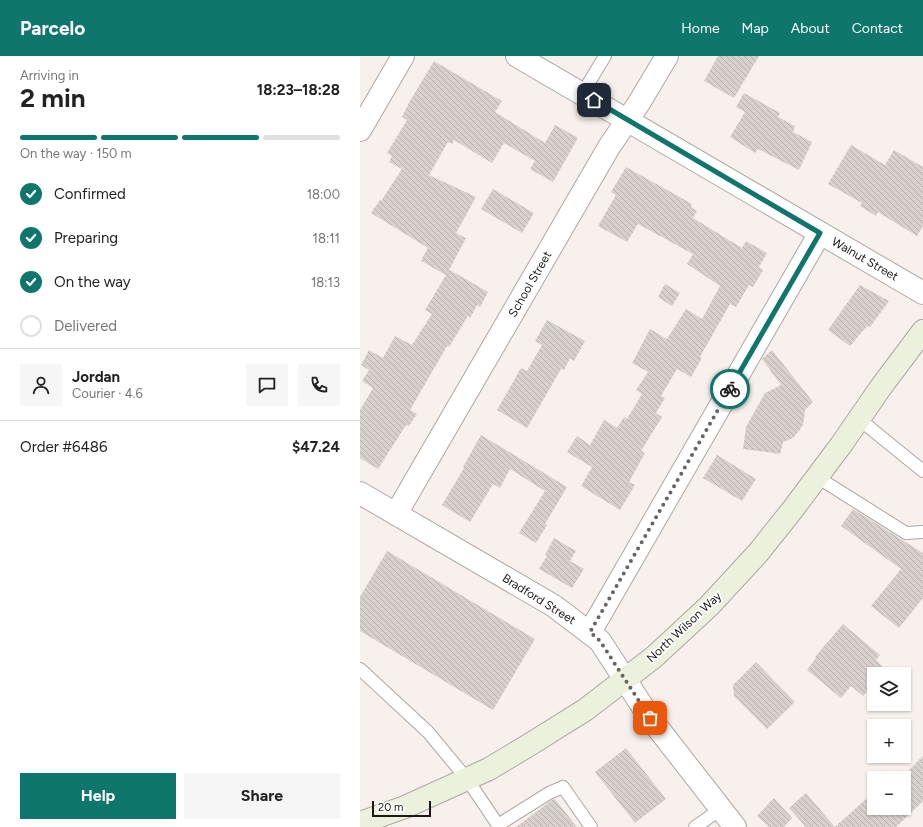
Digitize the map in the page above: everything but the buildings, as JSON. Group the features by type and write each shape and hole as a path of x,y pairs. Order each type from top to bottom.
{"main road":[{"name":"North Wilson Way","path":"360,823 405,807 489,769 585,710 654,657 709,606 758,553 817,477 881,386 923,331"}],"street":[{"path":"360,130 403,56"},
{"name":"Walnut Street","path":"517,56 923,293"},
{"name":"School Street","path":"396,514 605,154 639,103 667,56"},
{"path":"590,632 820,233"},
{"name":"Bradford Street","path":"360,493 554,606 590,632 600,641 650,718 735,827"}],"lane":[{"path":"582,94 604,56"},
{"path":"859,419 923,470"},
{"path":"817,477 906,533 923,532"},
{"path":"360,669 428,732 467,779 499,826 549,793 563,787 591,827"},
{"path":"695,827 721,809"}],"way so far":[{"path":"650,718 600,641 590,632 730,389"}],"route":[{"path":"594,100 820,233 730,389"}]}
